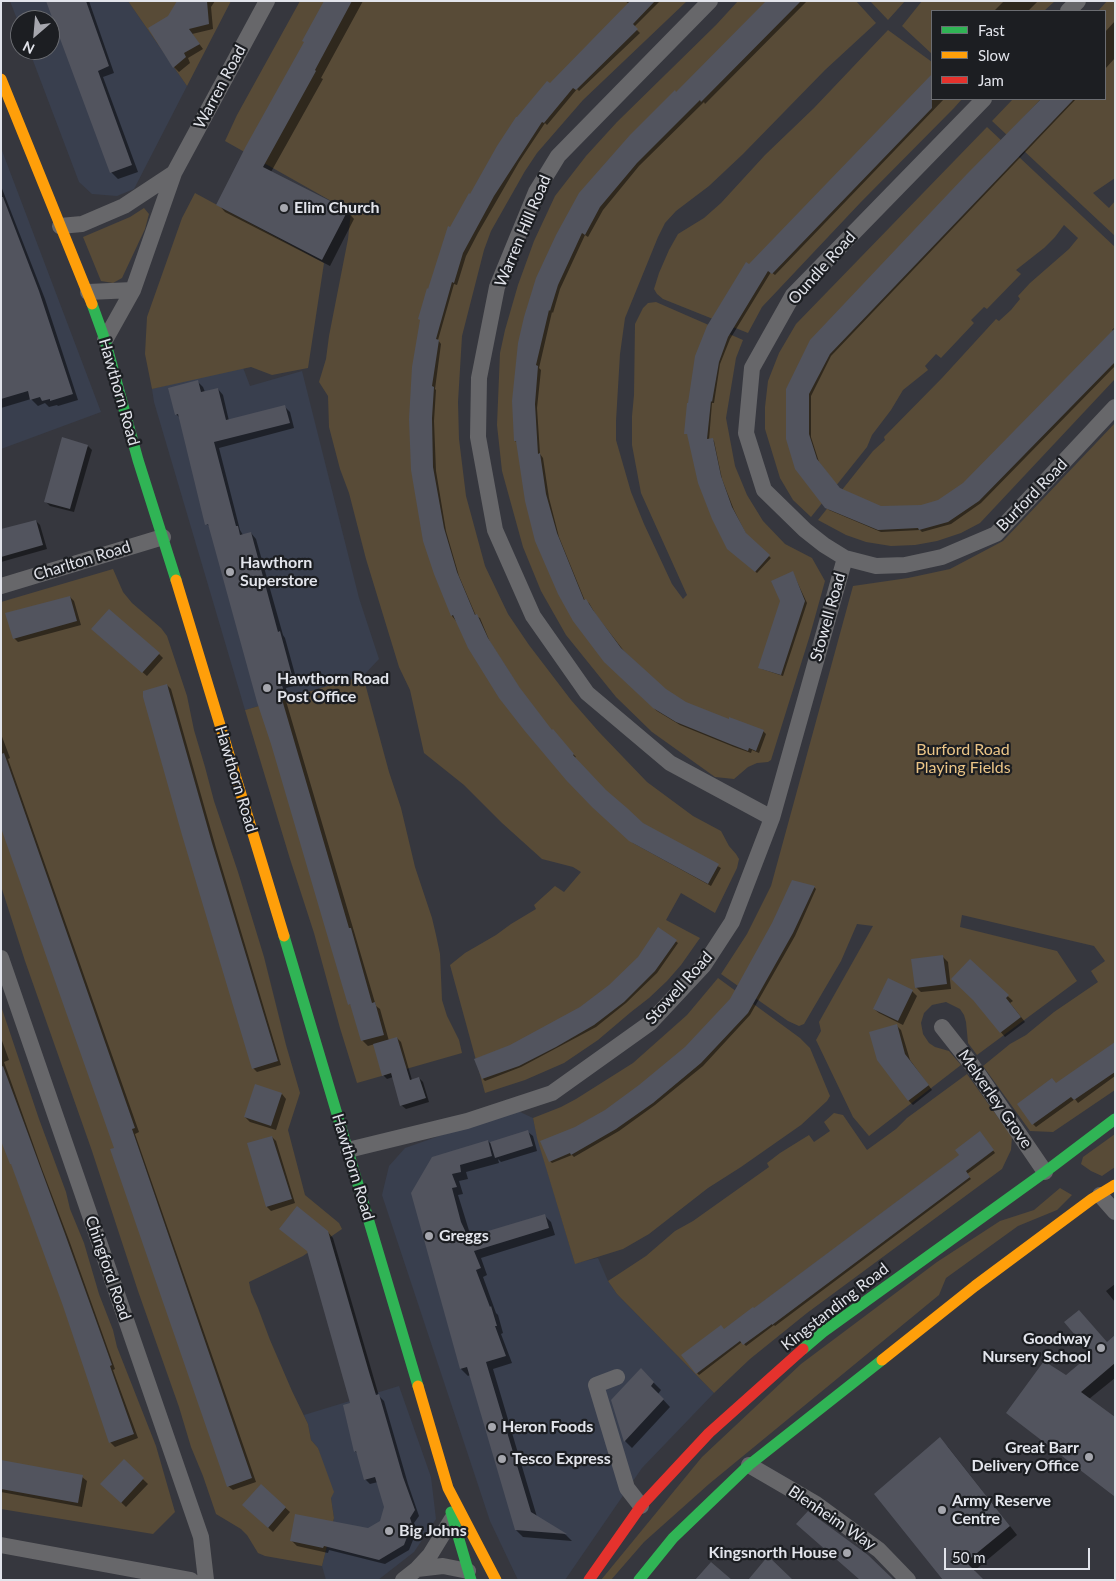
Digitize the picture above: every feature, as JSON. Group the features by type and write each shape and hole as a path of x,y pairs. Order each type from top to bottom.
{"street":[{"name":"Warren Road","path":"105,340 133,290 174,173 267,1"},
{"name":"Warren Hill Road","path":"710,1 558,156 536,192 497,287 479,378 478,437 495,530 533,616 587,693 670,763 772,818"},
{"path":"1069,10 1078,1"},
{"name":"Hawthorn Road","path":"1,78 88,292 105,340 138,460 163,537 458,1519 469,1575"},
{"name":"Oundle Road","path":"845,558 805,530 764,490 746,433 752,368 793,295 983,100"},
{"name":"Warren Road","path":"60,226 82,224 124,206 174,173"},
{"path":"88,292 133,290"},
{"name":"Burford Road","path":"845,558 876,566 906,565 942,557 996,534 1115,408"},
{"name":"Charlton Road","path":"1,586 163,537"},
{"name":"Stowell Road","path":"348,1150 467,1121 552,1093 650,1023 704,964 732,922 772,818 845,558"},
{"name":"Chingford Road","path":"1,958 201,1538 206,1580"},
{"name":"Melverley Grove","path":"942,1027 972,1065 1045,1172"},
{"name":"Kingstanding Road","path":"589,1580 641,1506 709,1434 823,1332 1045,1172 1115,1119"},
{"path":"639,1580 673,1538 749,1464 975,1286 1115,1184"},
{"path":"1100,1195 1115,1212"},
{"path":"617,1378 596,1385 626,1488 641,1506"},
{"name":"Blenheim Way","path":"749,1464 816,1504 879,1550 908,1580"},
{"path":"403,1580 430,1555 458,1519"},
{"name":"Hawthorn Road","path":"458,1519 496,1580"},
{"path":"1,1545 191,1580"},
{"path":"417,1569 443,1566 469,1575"}],"shaded area":[{"path":"10,1 128,1 187,86 134,189 117,196 92,194 79,182 33,60 60,60 60,10 13,10"},
{"path":"1,148 101,412 1,449"},
{"path":"242,365 250,386 302,371 359,598 379,659 363,676 245,710 154,402 152,389"},
{"path":"518,1111 533,1118 575,1263 598,1258 608,1281 617,1294 714,1393 642,1468 565,1580 518,1580 490,1521 382,1195 389,1166 405,1148 493,1117"},
{"path":"399,1386 431,1477 436,1519 414,1552 378,1580 326,1580 322,1566 334,1518 331,1498 318,1448 311,1440 304,1415"}],"green space":[{"path":"128,1 231,1 187,86"},
{"path":"300,1 687,1 583,100 537,153 491,231 484,250 462,336 458,402 459,439 466,496 485,566 508,614 571,700 599,732 647,782 693,816 721,831 739,859 737,868 715,913 681,893 666,920 700,938 681,965 649,998 598,1040 564,1063 525,1080 485,1093 450,965 465,953 536,909 534,905 555,886 564,892 581,872 573,867 542,859 464,785 424,753 410,690 399,667 366,559 349,493 340,469 329,427 328,396 319,382 326,359 348,239 352,202 340,206 225,141 237,115"},
{"path":"738,1 856,1 876,23 825,70 743,154 709,186 676,211 665,223 625,318 620,354 616,440 631,492 644,524 672,584 683,599 687,595 641,493 632,445 635,324 643,308 648,303 656,302 743,340 736,358 726,418 735,466 747,495 763,521 785,544 812,558 825,581 771,760 748,767 734,779 715,777 652,732 616,697 566,635 541,591 523,547 502,471 497,425 500,353 505,330 518,285 534,241 555,196 586,156 617,122"},
{"path":"870,1 905,1 888,20"},
{"path":"922,1 1055,1 1045,10 931,10 931,53 902,26"},
{"path":"1107,1 1115,1 1115,178 1093,193 1109,208 1115,201 1115,236 992,121 1012,100 1106,100 1106,10 1099,10"},
{"path":"888,30 931,61 931,100 961,100 762,307 748,333 663,299 654,289 669,250 678,234 704,218 721,203 765,155 814,108"},
{"path":"987,127 1115,247 1115,379 980,523 961,533 937,541 915,545 891,546 866,542 846,535 818,520 873,451 885,440 884,437 996,319 999,321 1011,310 1020,299 1018,296 1030,283 1069,249 1078,238 1064,225 1044,248 1016,270 1021,274 987,309 984,307 971,320 974,323 941,358 936,354 925,366 928,370 903,390 872,435 867,447 811,517 793,500 780,478 765,429 768,381 779,353 796,324"},
{"path":"195,193 324,263 308,368 272,375 251,367 152,389 145,354 147,317 182,218"},
{"path":"144,208 149,214 145,229 122,278 113,283 101,281 83,237 130,217"},
{"name":"Burford Road Playing Fields","path":"1115,423 1115,1090 1053,1132 1030,1131 983,1066 1010,1044 1026,1035 1054,1012 1098,982 1091,971 1105,961 1094,946 962,915 960,927 1057,951 1077,981 977,1055 968,1043 966,1022 960,1009 946,1002 932,1005 924,1013 921,1023 923,1034 929,1043 935,1047 949,1051 961,1065 869,1136 853,1117 816,1040 821,1031 819,1022 873,926 857,924 841,961 804,1024 799,1026 788,1021 721,974 747,934 771,886 853,586 908,578 950,569 1003,541"},
{"path":"113,569 123,592 167,636 187,696 194,730 214,801 264,957 300,1093 288,1130 305,1195 339,1223 342,1229 303,1256 249,1282 251,1292 270,1340 308,1424 311,1440 318,1448 334,1492 331,1498 334,1518 322,1566 265,1556 258,1553 241,1529 216,1514 191,1447 1,886 1,602"},
{"path":"363,676 389,772 401,808 415,867 432,918 440,954 442,1000 447,1016 459,1040 462,1053 357,1083 314,933 245,710"},
{"path":"718,978 800,1038 810,1048 830,1096 801,1125 708,1188 649,1234 623,1249 575,1264 537,1138 533,1118 576,1099 633,1063 687,1015"},
{"path":"1,1006 66,1192 70,1209 84,1243 117,1347 156,1446 175,1512 153,1534 1,1509"},
{"path":"967,1074 1012,1137 1011,1150 1002,1169 807,1313 750,1359 714,1393 617,1294 608,1281 646,1256 675,1231 693,1221 769,1167 767,1163 780,1153 809,1135 814,1142 830,1131 824,1122 834,1113 843,1115 867,1150"},
{"path":"1115,1134 1115,1167 1102,1176 1081,1164 1083,1157"},
{"path":"1060,1188 1072,1195 1057,1210 1018,1226 946,1278 939,1295 709,1484 644,1542 611,1580 601,1580 702,1457 801,1364 937,1262 1000,1221 1034,1210"}],"building":[{"path":"46,1 86,1 109,66 98,71 132,165 110,173 60,39 60,10 49,10"},
{"path":"177,1 207,1 209,24 189,29 200,44 184,53 186,57 173,68 148,28 168,16"},
{"path":"324,1 352,1 263,167 348,210 322,260 216,205 246,146 304,42 302,41"},
{"path":"630,1 655,1 633,24 638,29 576,90 573,88 544,123 542,122 494,196 463,253 454,283 452,282 436,339 439,340 432,386 434,387 432,418 433,467 444,528 457,572 475,615 477,614 488,638 520,688 573,755 606,790 643,823 719,864 708,884 629,841 566,780 499,698 468,648 453,615 451,616 434,574 423,541 411,470 409,419 412,367 420,320 418,319 448,226 450,227 516,117 547,81 550,83"},
{"path":"766,1 801,1 701,102 700,100 637,163 600,207 585,235 582,233 558,285 549,310 536,365 538,366 535,404 538,454 540,453 546,494 557,533 584,600 586,599 621,648 666,689 686,702 764,730 756,751 749,748 748,751 676,722 653,708 604,662 573,621 558,594 535,541 525,501 516,441 514,441 512,401 518,343 536,278 556,235 579,193 630,135 675,90 676,92"},
{"path":"931,75 932,108 772,274 768,271 728,337 719,362 711,401 707,439 713,438 721,476 732,507 746,533 770,555 755,572 727,549 712,519 698,483 687,434 684,434 695,356 707,326 746,262 749,264"},
{"path":"1040,100 1073,100 830,354 809,394 809,434 817,459 840,488 881,506 921,505 938,500 963,483 1115,328 1115,362 979,501 948,522 919,530 918,528 878,530 825,508 795,469 786,439 786,389 810,340 967,174"},
{"path":"1,197 3,197 39,291 73,394 50,401 50,399 42,401 40,397 30,400 28,391 1,399"},
{"path":"198,380 201,392 218,388 226,420 285,405 290,423 214,442 236,526 238,526 240,535 251,532 278,632 280,631 293,679 281,682 285,695 281,696 349,928 351,928 372,1003 375,1002 384,1035 361,1041 350,1004 348,1005 257,702 208,524 205,525 178,414 175,415 168,388"},
{"path":"62,437 88,445 70,509 44,502"},
{"path":"36,520 43,545 1,557 1,529"},
{"path":"793,571 805,601 781,675 758,668 780,601 771,581"},
{"path":"70,596 77,621 13,639 5,613"},
{"path":"109,609 160,653 142,673 91,629"},
{"path":"167,684 212,843 278,1061 252,1069 143,697 143,691"},
{"path":"4,753 135,1128 132,1129 252,1478 227,1487 110,1149 114,1148 1,828 1,754"},
{"path":"792,880 815,886 793,933 748,1013 701,1063 653,1103 616,1129 571,1155 570,1153 549,1162 540,1141 575,1127 605,1110 639,1085 685,1047 730,999 772,923"},
{"path":"658,927 677,940 655,971 624,1002 594,1025 556,1047 519,1066 482,1079 474,1059 510,1045 580,1007 609,985 638,957"},
{"path":"943,955 947,984 915,988 911,959"},
{"path":"970,959 1009,995 1006,998 1021,1017 1000,1033 973,1000 951,979"},
{"path":"888,978 913,990 898,1021 873,1009"},
{"path":"897,1024 905,1054 929,1085 908,1101 877,1060 869,1032"},
{"path":"397,1037 410,1080 419,1077 426,1098 400,1106 391,1073 382,1076 373,1044"},
{"path":"1115,1042 1115,1072 1074,1100 1071,1097 1032,1125 1017,1104 1052,1078 1056,1083"},
{"path":"3,1066 112,1365 110,1366 134,1434 109,1443 63,1306 1,1141 1,1067"},
{"path":"255,1084 282,1093 271,1126 244,1117"},
{"path":"528,1130 533,1146 495,1158 490,1142"},
{"path":"980,1131 994,1150 966,1171 970,1177 772,1325 743,1345 740,1341 696,1374 681,1355 721,1325 724,1329 754,1308 959,1155 955,1150"},
{"path":"272,1136 292,1199 266,1207 247,1143"},
{"path":"488,1140 492,1156 460,1165 461,1172 452,1174 457,1187 452,1188 461,1222 468,1237 545,1214 549,1228 474,1251 481,1268 476,1270 491,1306 497,1326 495,1326 506,1356 486,1362 531,1512 567,1534 515,1530 467,1367 460,1369 411,1193 432,1157"},
{"path":"297,1206 328,1231 376,1395 379,1394 403,1477 415,1510 410,1518 412,1524 404,1545 379,1560 324,1546 323,1548 290,1541 295,1514 368,1528 380,1521 384,1507 375,1477 364,1480 356,1451 354,1452 343,1405 350,1403 307,1251 279,1229"},
{"name":"Great Barr Delivery Office","path":"1079,1310 1107,1342 1115,1335 1115,1363 1081,1392 1115,1417 1115,1497 1006,1413 1044,1361 1066,1375 1091,1354 1064,1322"},
{"path":"641,1368 654,1382 651,1386 664,1399 624,1442 611,1400"},
{"name":"Army Reserve Centre","path":"940,1437 1010,1526 966,1562 984,1580 943,1580 874,1494"},
{"path":"124,1459 144,1478 121,1503 100,1484"},
{"path":"1,1460 83,1475 78,1503 1,1489"},
{"path":"261,1484 286,1507 268,1528 242,1505"},
{"name":"Kingsnorth House","path":"808,1511 868,1555 894,1580 860,1580 796,1524"},
{"path":"768,1556 793,1580 748,1580"},
{"path":"711,1562 732,1580 695,1580"}],"traffic: fast":[{"path":"92,304 105,340 138,460 176,580"},
{"path":"284,936 418,1386"},
{"path":"803,1349 823,1332 1045,1172 1115,1119"},
{"path":"639,1580 673,1538 749,1465 882,1360"},
{"path":"451,1512 471,1580"}],"traffic: slow":[{"path":"1,79 92,304"},
{"path":"176,580 284,936"},
{"path":"882,1360 975,1286 1092,1199 1115,1185"},
{"path":"418,1386 448,1488 496,1580"}],"traffic: jam":[{"path":"589,1580 641,1506 709,1433 803,1349"}],"place":[{"name":"Elim Church","path":"284,208"},
{"name":"Hawthorn Superstore","path":"230,572"},
{"name":"Hawthorn Road Post Office","path":"267,688"},
{"name":"Greggs","path":"429,1236"},
{"name":"Goodway Nursery School","path":"1101,1348"},
{"name":"Heron Foods","path":"492,1427"},
{"name":"Great Barr Delivery Office","path":"1089,1457"},
{"name":"Tesco Express","path":"502,1459"},
{"name":"Army Reserve Centre","path":"942,1510"},
{"name":"Big Johns","path":"389,1531"},
{"name":"Kingsnorth House","path":"847,1553"}]}
